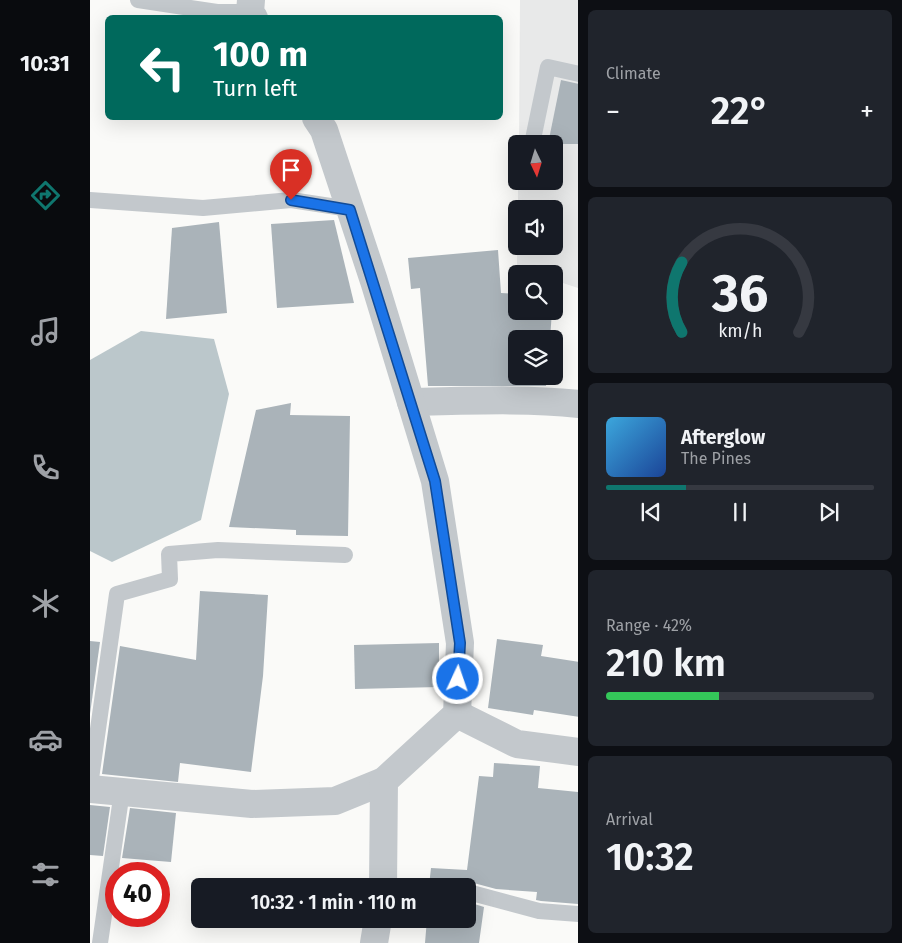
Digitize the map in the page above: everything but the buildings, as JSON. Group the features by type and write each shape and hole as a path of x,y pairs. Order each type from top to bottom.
{"street":[{"path":"90,788 252,804 335,800 384,781 457,714 460,643 435,481 324,130 317,120"},
{"path":"411,402 498,400 557,401 578,404"},
{"path":"457,714 517,744 578,752"},
{"path":"383,878 384,781"},
{"path":"374,943 376,928"}],"lane":[{"path":"138,0 217,12 252,10"},
{"path":"534,135 548,67 578,74"},
{"path":"90,200 203,208 291,200 350,210"},
{"path":"90,788 117,594 170,580 170,554 218,550 345,555"},
{"path":"100,943 122,791"},
{"path":"476,894 539,911 578,914"}],"shaded area":[{"path":"520,0 578,0 578,288 563,283 563,265 517,265 517,255 563,255 563,200 518,200 518,190 563,190 563,135 519,135"},
{"path":"141,331 214,339 229,394 201,520 112,562 90,551 90,360"}],"route":[{"path":"291,200 350,210 374,281 435,481 460,643 458,679"}]}
